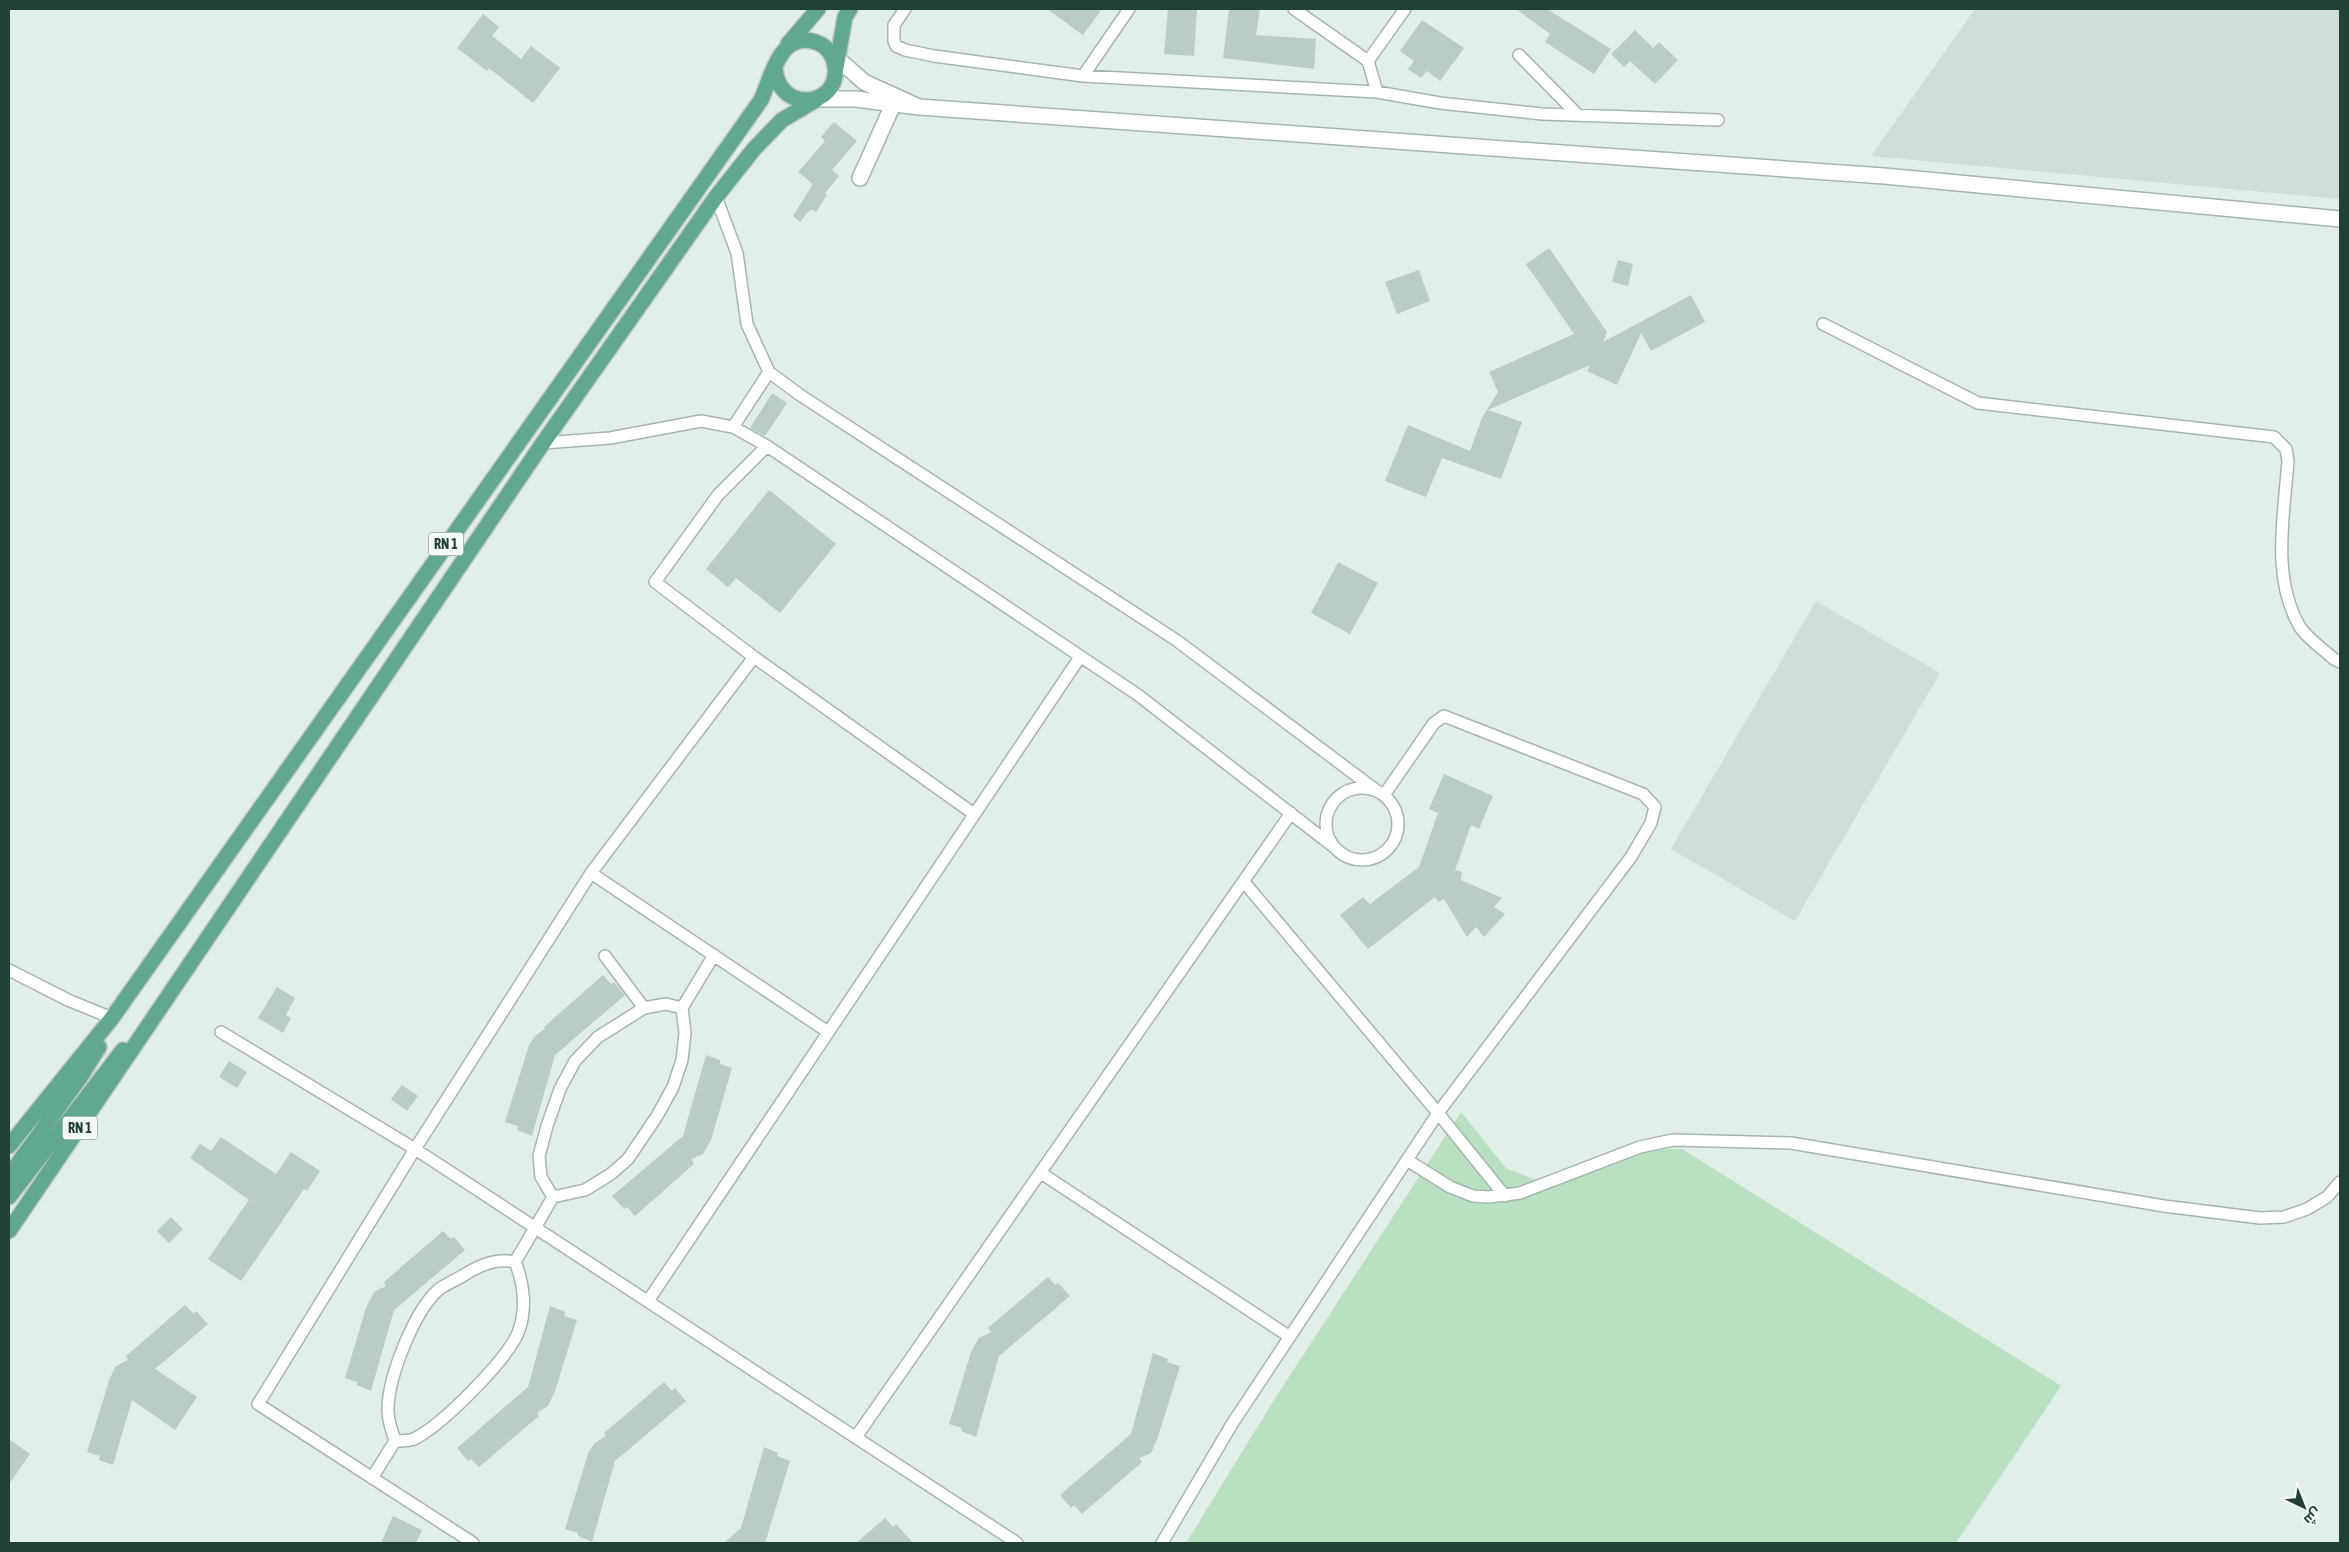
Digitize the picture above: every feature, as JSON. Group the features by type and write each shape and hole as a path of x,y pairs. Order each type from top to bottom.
{"main road":[{"path":"818,9 784,49 775,67 779,86 794,98 818,98 834,79 834,60 845,17 850,9"},
{"path":"784,49 801,40 821,44 834,60"},
{"name":"RN 1","path":"9,1146 112,1018 761,100 775,67"},
{"name":"RN 1","path":"9,1231 150,1026 543,443 716,197 754,149 782,120 818,98"},
{"name":"RN 1","path":"9,1176 81,1076 108,1030 112,1018"},
{"path":"9,1197 110,1066 150,1026"}],"street":[{"path":"834,60 894,101"},
{"path":"818,98 894,101 919,107 1884,176 2340,219"},
{"path":"860,178 894,101"}],"lane":[{"path":"905,9 894,25 892,33 896,46 905,50 1083,76 1377,92 1440,104 1542,114 1718,120"},
{"path":"1083,76 1129,9"},
{"path":"1294,9 1368,61 1377,92"},
{"path":"1368,61 1405,9"},
{"path":"1519,55 1578,115"},
{"path":"543,443 610,438 701,421 733,427 767,446 1138,694 1342,854 1358,860 1375,858 1385,852 1397,834 1398,822 1396,811 1380,793 1176,640 800,395 769,372 747,324 737,253 716,197"},
{"path":"1824,324 1978,403 2274,437 2286,449 2288,461 2282,562 2288,602 2301,629 2334,659 2340,662"},
{"path":"733,427 769,372"},
{"path":"767,446 718,495 656,582 754,657 974,814"},
{"path":"473,1543 258,1404 415,1149 591,873 754,657"},
{"path":"648,1301 1080,657"},
{"path":"1162,1543 1232,1424 1438,1113 1630,857 1651,823 1655,807 1643,794 1444,716 1434,723 1380,793"},
{"path":"1334,847 1328,836 1326,825 1328,813 1334,802 1343,794 1354,789 1366,788 1380,793"},
{"path":"856,1438 1291,813"},
{"path":"591,873 828,1032"},
{"path":"1244,882 1438,1113 1505,1196"},
{"path":"514,1262 553,1197 586,1190 611,1174 628,1159 658,1116 673,1087 682,1060 685,1033 682,1008 714,955"},
{"path":"604,956 644,1008"},
{"path":"9,970 68,1000 112,1018"},
{"path":"553,1197 541,1177 540,1156 547,1126 560,1089 575,1061 598,1037 644,1008 666,1004 682,1008"},
{"path":"221,1032 415,1149 1017,1543"},
{"path":"1407,1160 1450,1188 1473,1196 1505,1196 1534,1188 1640,1147 1673,1140 1791,1143 2164,1206 2260,1218 2284,1217 2307,1210 2327,1197 2340,1182"},
{"path":"1041,1174 1290,1337"},
{"path":"372,1478 395,1441 388,1409 391,1387 396,1365 424,1307 439,1290 479,1266 504,1260 514,1262"},
{"path":"395,1441 411,1440 439,1424 505,1354 518,1333 522,1315 522,1278 514,1262"}],"shaded area":[{"path":"1975,9 2340,9 2340,199 1871,156"},
{"path":"1816,601 1940,673 1795,921 1671,849"}],"green space":[{"path":"1461,1112 1506,1168 1546,1184 1652,1148 1682,1149 2061,1386 1956,1543 1186,1543 1274,1400"}],"building":[{"path":"1047,9 1102,9 1083,35"},
{"path":"1168,9 1197,9 1194,56 1164,54"},
{"path":"1229,9 1260,9 1256,35 1316,39 1314,69 1223,58"},
{"path":"1516,9 1547,9 1611,49 1594,74 1545,42 1550,34"},
{"path":"483,14 499,27 492,36 521,59 531,46 560,68 533,103 489,68 487,71 457,48"},
{"path":"1422,20 1464,48 1440,81 1427,71 1421,78 1408,69 1414,61 1400,51"},
{"path":"1635,30 1653,48 1659,42 1678,60 1655,84 1630,61 1624,67 1611,54"},
{"path":"834,122 857,141 832,170 839,176 825,193 827,195 816,212 811,209 800,222 793,216 813,184 798,172 825,141 821,137"},
{"path":"1549,248 1607,332 1603,342 1691,295 1705,322 1651,351 1641,333 1617,385 1587,371 1590,365 1488,410 1522,422 1501,479 1442,458 1426,497 1385,481 1408,425 1470,451 1482,418 1498,392 1489,372 1574,334 1526,264"},
{"path":"1618,260 1633,264 1628,286 1612,282"},
{"path":"1419,270 1430,301 1397,314 1385,282"},
{"path":"772,393 787,403 765,436 750,428"},
{"path":"769,490 836,544 780,613 736,578 728,587 706,569"},
{"path":"1338,562 1378,583 1350,634 1311,613"},
{"path":"1444,774 1493,796 1479,829 1471,825 1455,870 1462,872 1461,880 1502,898 1494,907 1505,914 1484,937 1476,927 1467,937 1444,899 1438,902 1435,897 1368,949 1340,915 1363,897 1370,904 1419,867 1438,813 1429,809"},
{"path":"603,975 611,984 614,982 625,995 555,1055 532,1136 517,1130 518,1126 505,1122 529,1045 535,1036 545,1029 544,1027"},
{"path":"277,987 295,998 286,1015 291,1018 283,1033 258,1018"},
{"path":"706,1055 720,1060 720,1064 732,1068 711,1140 703,1154 691,1159 694,1164 635,1216 627,1207 624,1209 612,1196 683,1136"},
{"path":"229,1061 247,1072 237,1088 219,1077"},
{"path":"402,1085 418,1096 407,1111 391,1099"},
{"path":"221,1137 276,1174 291,1152 320,1171 307,1191 304,1189 241,1281 208,1259 249,1200 190,1158 200,1144 211,1151"},
{"path":"171,1217 183,1229 169,1243 157,1231"},
{"path":"443,1231 451,1239 454,1237 465,1250 394,1310 371,1391 357,1385 357,1382 345,1378 366,1308 374,1292 386,1286 384,1282"},
{"path":"1048,1277 1055,1285 1058,1283 1070,1296 999,1356 976,1437 961,1431 962,1428 949,1424 971,1352 979,1338 991,1332 988,1328"},
{"path":"185,1305 194,1314 196,1311 208,1324 155,1369 197,1397 175,1430 132,1400 113,1465 99,1460 100,1456 87,1452 110,1378 116,1366 128,1360 126,1356"},
{"path":"550,1306 565,1312 564,1316 577,1320 555,1391 548,1406 537,1413 539,1416 479,1467 471,1459 468,1461 457,1448 528,1387"},
{"path":"1153,1353 1168,1359 1167,1362 1180,1366 1157,1440 1151,1453 1139,1458 1142,1462 1082,1514 1074,1505 1071,1508 1060,1495 1131,1434"},
{"path":"664,1382 672,1391 675,1388 686,1401 615,1461 592,1542 578,1536 578,1533 565,1529 589,1451 595,1443 606,1436 604,1433"},
{"path":"9,1439 30,1454 9,1484"},
{"path":"764,1447 778,1453 777,1456 790,1461 765,1543 724,1543 741,1528"},
{"path":"393,1516 422,1530 416,1543 381,1543"},
{"path":"885,1518 893,1527 896,1524 913,1543 856,1543"}]}
